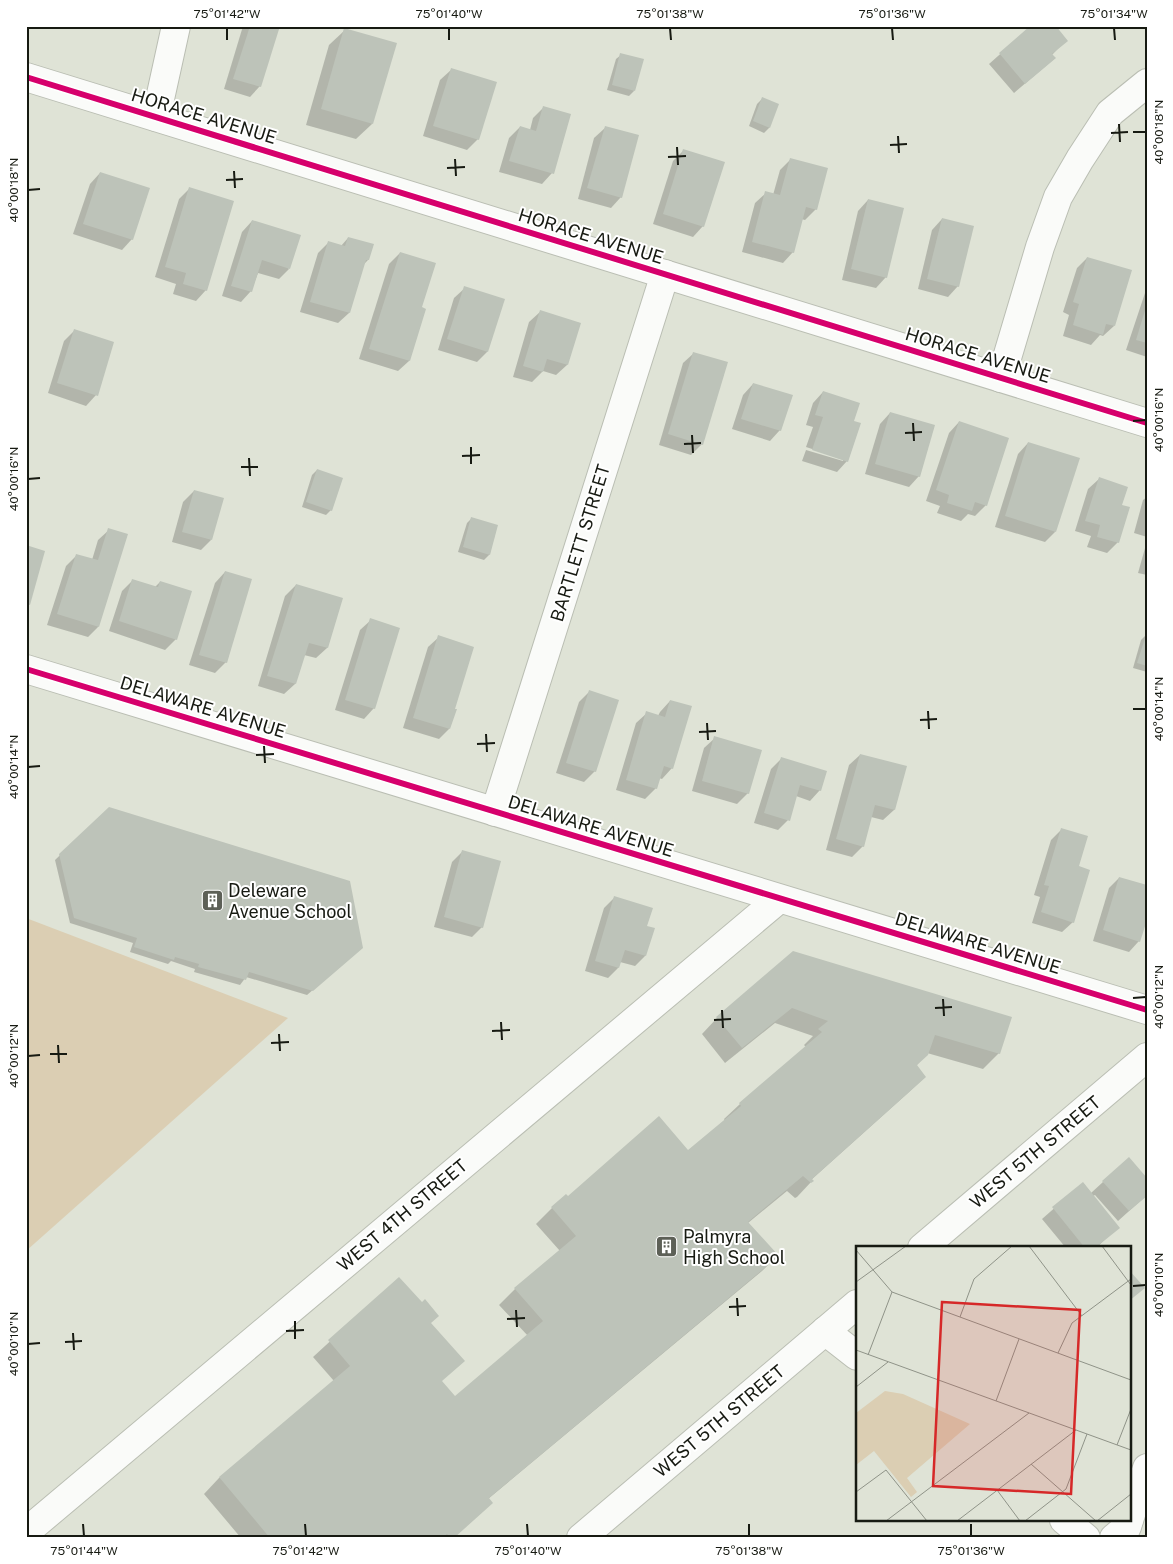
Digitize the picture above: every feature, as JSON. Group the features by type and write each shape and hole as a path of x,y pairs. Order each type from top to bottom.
{"street":[{"path":"156,117 176,26"},
{"name":"HORACE AVENUE","path":"26,77 1147,423"},
{"path":"1001,378 1040,247 1058,197 1076,165 1110,113 1147,83"},
{"name":"BARTLETT STREET","path":"495,812 665,274"},
{"name":"DELAWARE AVENUE","path":"26,669 1147,1010"},
{"name":"WEST 4TH STREET","path":"26,1532 779,898"},
{"name":"WEST 5TH STREET","path":"924,1246 1147,1057"},
{"name":"WEST 5TH STREET","path":"581,1538 856,1305"},
{"path":"825,1331 856,1355"},
{"path":"1130,1517 1147,1468"},
{"path":"1066,1522 1086,1538"},
{"path":"1114,1538 1127,1527 1128,1522"}],"shaded area":[{"path":"26,918 288,1018 26,1251"}],"building":[{"path":"250,26 280,26 261,87 233,79"},
{"path":"1030,26 1056,26 1068,41 1052,54 1056,58 1025,84 999,53"},
{"path":"344,28 397,43 373,124 321,109"},
{"path":"620,53 644,59 635,91 612,85"},
{"path":"451,68 497,82 479,140 433,126"},
{"path":"762,97 779,104 770,128 753,121"},
{"path":"543,106 571,114 554,174 509,161 520,126 536,131"},
{"path":"605,126 639,135 622,198 587,188"},
{"path":"683,149 725,162 704,227 663,214"},
{"path":"790,158 828,168 817,210 806,207 794,253 752,242 765,191 780,195"},
{"path":"100,172 150,188 133,240 83,224"},
{"path":"189,187 234,201 207,291 183,284 186,273 165,267"},
{"path":"868,199 904,208 887,278 851,269"},
{"path":"942,218 974,226 959,287 927,279"},
{"path":"252,220 301,235 290,269 262,260 252,292 231,286"},
{"path":"348,237 374,244 369,260 366,260 350,313 310,302 328,241 345,246"},
{"path":"400,252 436,263 422,307 426,309 410,361 369,349"},
{"path":"1087,257 1132,270 1115,326 1106,324 1103,335 1073,325 1079,304 1073,302"},
{"path":"464,286 505,299 488,352 447,339"},
{"path":"1147,307 1147,343 1136,340"},
{"path":"540,310 581,323 568,365 547,359 543,372 523,366"},
{"path":"74,329 114,342 98,396 57,383"},
{"path":"693,352 728,362 703,445 668,434"},
{"path":"753,383 793,395 781,431 741,419"},
{"path":"823,391 860,403 854,421 861,423 848,462 812,450 823,417 815,415"},
{"path":"890,412 935,425 920,477 875,464"},
{"path":"959,421 1009,438 987,506 975,502 972,511 947,503 949,495 936,490"},
{"path":"1028,442 1080,458 1056,532 1005,516"},
{"path":"317,469 343,478 332,511 306,502"},
{"path":"1099,477 1128,487 1122,505 1130,507 1119,543 1097,537 1100,525 1085,521"},
{"path":"194,490 224,498 212,540 182,532"},
{"path":"471,517 498,525 490,555 463,547"},
{"path":"108,528 128,534 99,627 57,614 76,554 98,560"},
{"path":"26,545 45,551 30,605 26,604"},
{"path":"225,571 252,579 227,663 199,655"},
{"path":"132,579 158,587 160,581 192,591 177,640 119,621"},
{"path":"296,584 343,598 328,648 309,643 296,684 267,676"},
{"path":"370,618 400,628 375,709 345,700"},
{"path":"1147,632 1147,666 1137,663"},
{"path":"438,635 474,647 450,729 413,718"},
{"path":"589,690 619,700 596,772 566,763"},
{"path":"670,700 692,706 673,769 664,766 657,789 626,780 646,711 665,717"},
{"path":"714,736 762,750 749,794 702,781"},
{"path":"860,754 907,766 895,810 875,805 864,847 836,839"},
{"path":"781,757 827,771 821,791 800,785 790,821 764,813"},
{"name":"Deleware Avenue School","path":"109,807 350,881 363,948 313,991 249,972 246,980 198,967 199,964 175,957 174,960 134,947 137,938 74,918 59,854"},
{"path":"1061,828 1088,836 1079,866 1090,870 1074,923 1041,912 1049,886 1044,885"},
{"path":"462,850 501,861 483,928 444,917"},
{"path":"1119,877 1147,885 1147,920 1140,942 1103,930"},
{"path":"614,896 653,908 647,926 655,928 646,956 625,950 619,968 595,961"},
{"name":"Palmyra High School","path":"793,951 1012,1017 1000,1054 935,1035 928,1055 917,1065 926,1077 812,1179 814,1181 811,1183 803,1176 748,1222 779,1256 489,1498 493,1503 454,1538 450,1538 447,1534 442,1538 270,1538 219,1477 350,1366 328,1340 399,1277 422,1302 425,1299 439,1316 431,1323 465,1361 442,1381 455,1396 543,1321 514,1288 576,1236 551,1207 566,1194 568,1196 659,1116 688,1150 741,1106 739,1103 822,1032 818,1029 828,1021 792,1008 742,1048 716,1017"},
{"path":"1129,1157 1147,1178 1147,1196 1129,1211 1102,1181"},
{"path":"1083,1182 1120,1228 1098,1246 1083,1246 1052,1207"},
{"path":"1130,1271 1145,1288 1130,1300"}],"cycle path":[{"path":"26,77 1147,423"},
{"path":"26,669 1147,1010"}],"place":[{"name":"Deleware Avenue School","path":"212,900"},
{"name":"Palmyra High School","path":"667,1246"}]}
